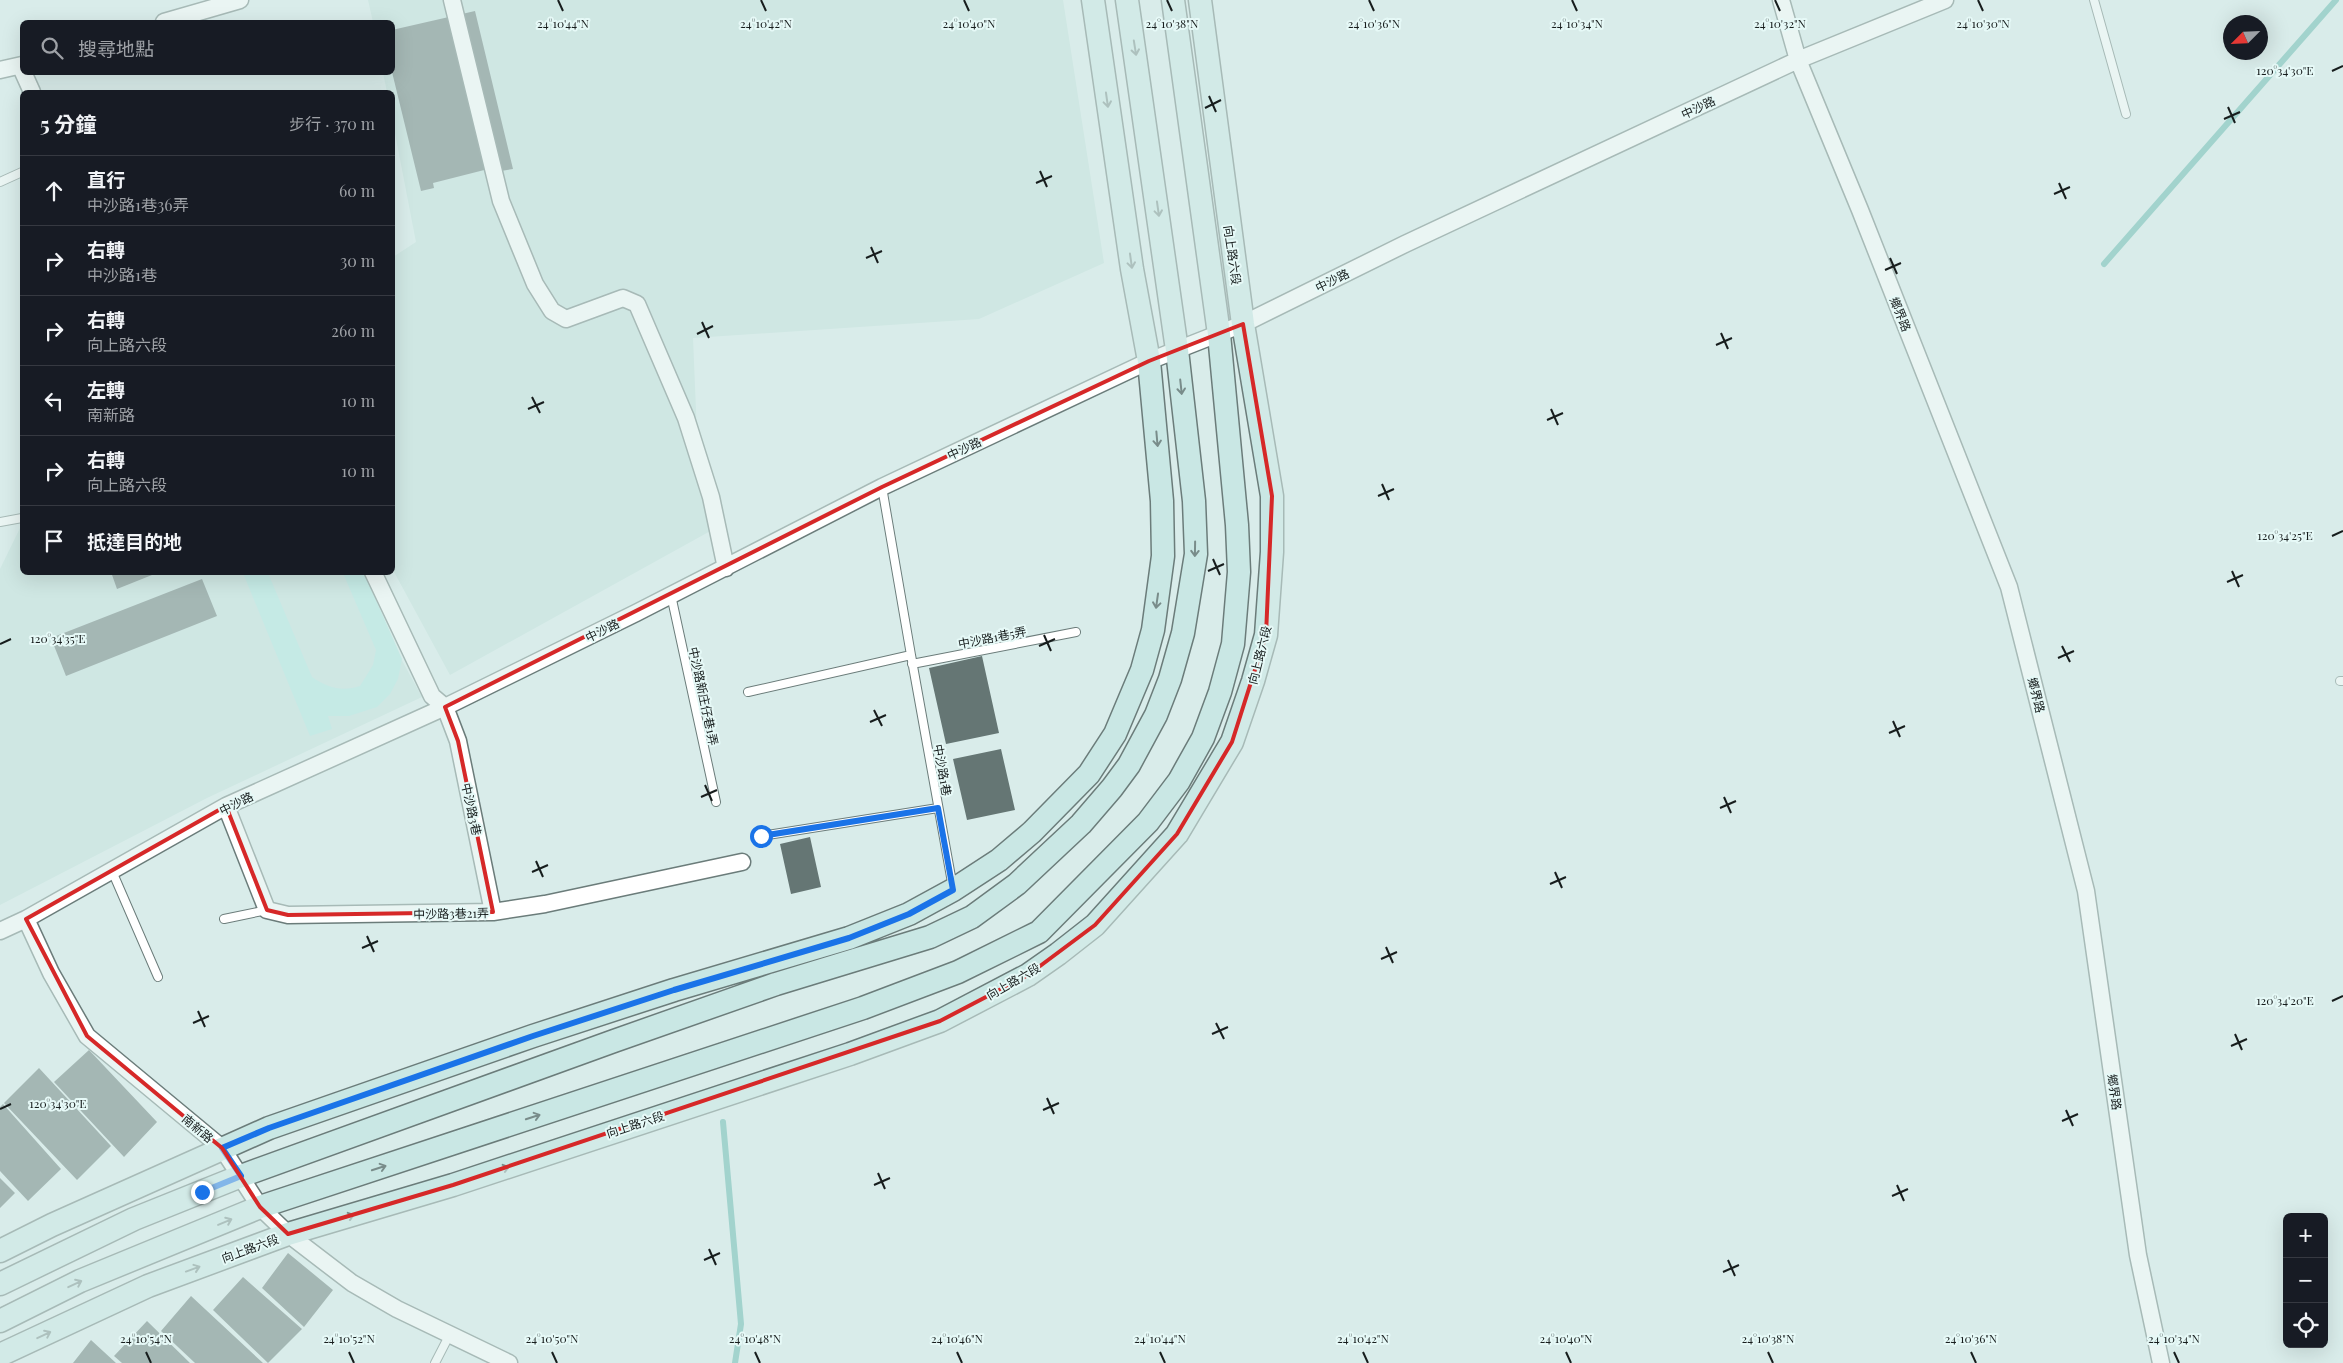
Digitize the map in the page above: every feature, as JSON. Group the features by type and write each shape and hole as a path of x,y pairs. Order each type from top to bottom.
{"main road":[{"path":"0,1251 52,1225 269,1128 533,1036 674,990 849,938 909,914 953,890 999,860 1032,832 1089,774 1115,734 1142,670 1153,630 1163,556 1162,501 1149,361 1132,269 1093,0"},
{"path":"0,1284 134,1219 241,1176 614,1040 776,984 930,937 972,917 1017,884 1081,824 1130,765 1156,715 1170,678 1183,633 1196,554 1194,501 1177,350 1127,0"},
{"name":"向上路六段","path":"0,1321 80,1282 260,1207 863,1008 958,972 1038,932 1148,822 1179,781 1203,738 1220,692 1233,644 1239,572 1237,525 1219,334 1173,0"},
{"name":"向上路六段","path":"0,1355 148,1286 288,1234 453,1185 850,1054 940,1021 1028,975 1095,925 1177,834 1207,787 1232,742 1266,635 1272,552 1272,496 1243,324 1200,0"}],"street":[{"path":"452,0 501,201 535,284 552,311 566,319 624,298 637,304 686,418 711,497 726,568"},
{"name":"鄉界路","path":"1781,0 1798,60 1864,220 2010,587 2086,892 2138,1255 2160,1363"},
{"name":"中沙路","path":"0,931 26,919 226,806 445,707 726,568 882,487 1149,361 1243,324 1405,244 1798,60 1945,0"},
{"path":"171,20 236,1"},
{"path":"0,70 20,69"},
{"path":"25,75 31,90"},
{"path":"374,575 432,696 445,707"},
{"name":"中沙路3巷","path":"445,707 458,741 493,912"},
{"path":"226,806 266,910"},
{"name":"中沙路3巷21弄","path":"266,910 288,915 493,912 544,904 742,862"},
{"name":"南新路","path":"26,919 51,973 87,1036 222,1148 260,1207 288,1234 352,1282 398,1309 509,1363"}],"lane":[{"path":"2094,0 2126,114"},
{"path":"0,182 20,173"},
{"name":"中沙路1巷","path":"882,487 953,890"},
{"path":"0,523 20,518"},
{"name":"中沙路新庄仔巷1弄","path":"671,595 716,802"},
{"name":"中沙路1巷5弄","path":"912,664 1076,632"},
{"path":"748,692 911,655"},
{"path":"761,836 938,808"},
{"path":"112,871 158,977"},
{"path":"224,919 266,910"},
{"path":"435,1363 450,1334"}],"highlighted area":[{"path":"1243,324 1272,496 1266,635 1232,742 1207,787 1177,834 1095,925 1028,975 940,1021 453,1185 288,1234 260,1207 222,1148 87,1036 26,919 226,806 267,910 288,915 493,912 458,741 445,707 882,487 1149,361"}],"shaded area":[{"path":"368,0 1063,0 1104,263 979,319 693,338 697,435 714,529 450,675 395,574 395,256 416,242 395,133 395,90 387,90 383,75 395,75 395,20 373,20"},
{"path":"20,528 20,575 355,575 422,697 207,798 0,905 0,569"},
{"path":"244,575 269,575 312,677 324,684 341,689 360,686 373,665 376,650 344,575 365,575 402,659 398,679 390,694 377,707 349,716 328,716 332,729 310,736"}],"building":[{"path":"475,11 513,169 501,171 500,166 433,183 434,188 421,191 393,75 395,75 395,29"},
{"path":"112,575 152,575 117,589"},
{"path":"202,579 217,616 66,676 51,638"},
{"path":"982,656 999,733 946,744 929,668"},
{"path":"1001,749 1015,810 967,820 953,759"},
{"path":"810,837 821,887 791,894 780,844"},
{"path":"89,1050 157,1122 124,1157 54,1082"},
{"path":"39,1068 111,1146 77,1180 4,1103"},
{"path":"3,1104 61,1169 28,1201 0,1171 0,1107"},
{"path":"0,1178 15,1193 0,1208"},
{"path":"288,1253 333,1290 304,1327 262,1288"},
{"path":"243,1277 302,1329 268,1363 213,1310"},
{"path":"191,1296 263,1363 195,1363 161,1331"},
{"path":"147,1321 190,1363 122,1363 114,1356"},
{"path":"91,1340 116,1363 73,1363"}],"waterway":[{"path":"2104,264 2336,0"},
{"path":"723,1122 741,1324 735,1363"}],"route":[{"path":"202,1192 241,1176 222,1148 269,1128 533,1036 674,990 849,938 909,914 953,890 938,808 761,836"}]}
